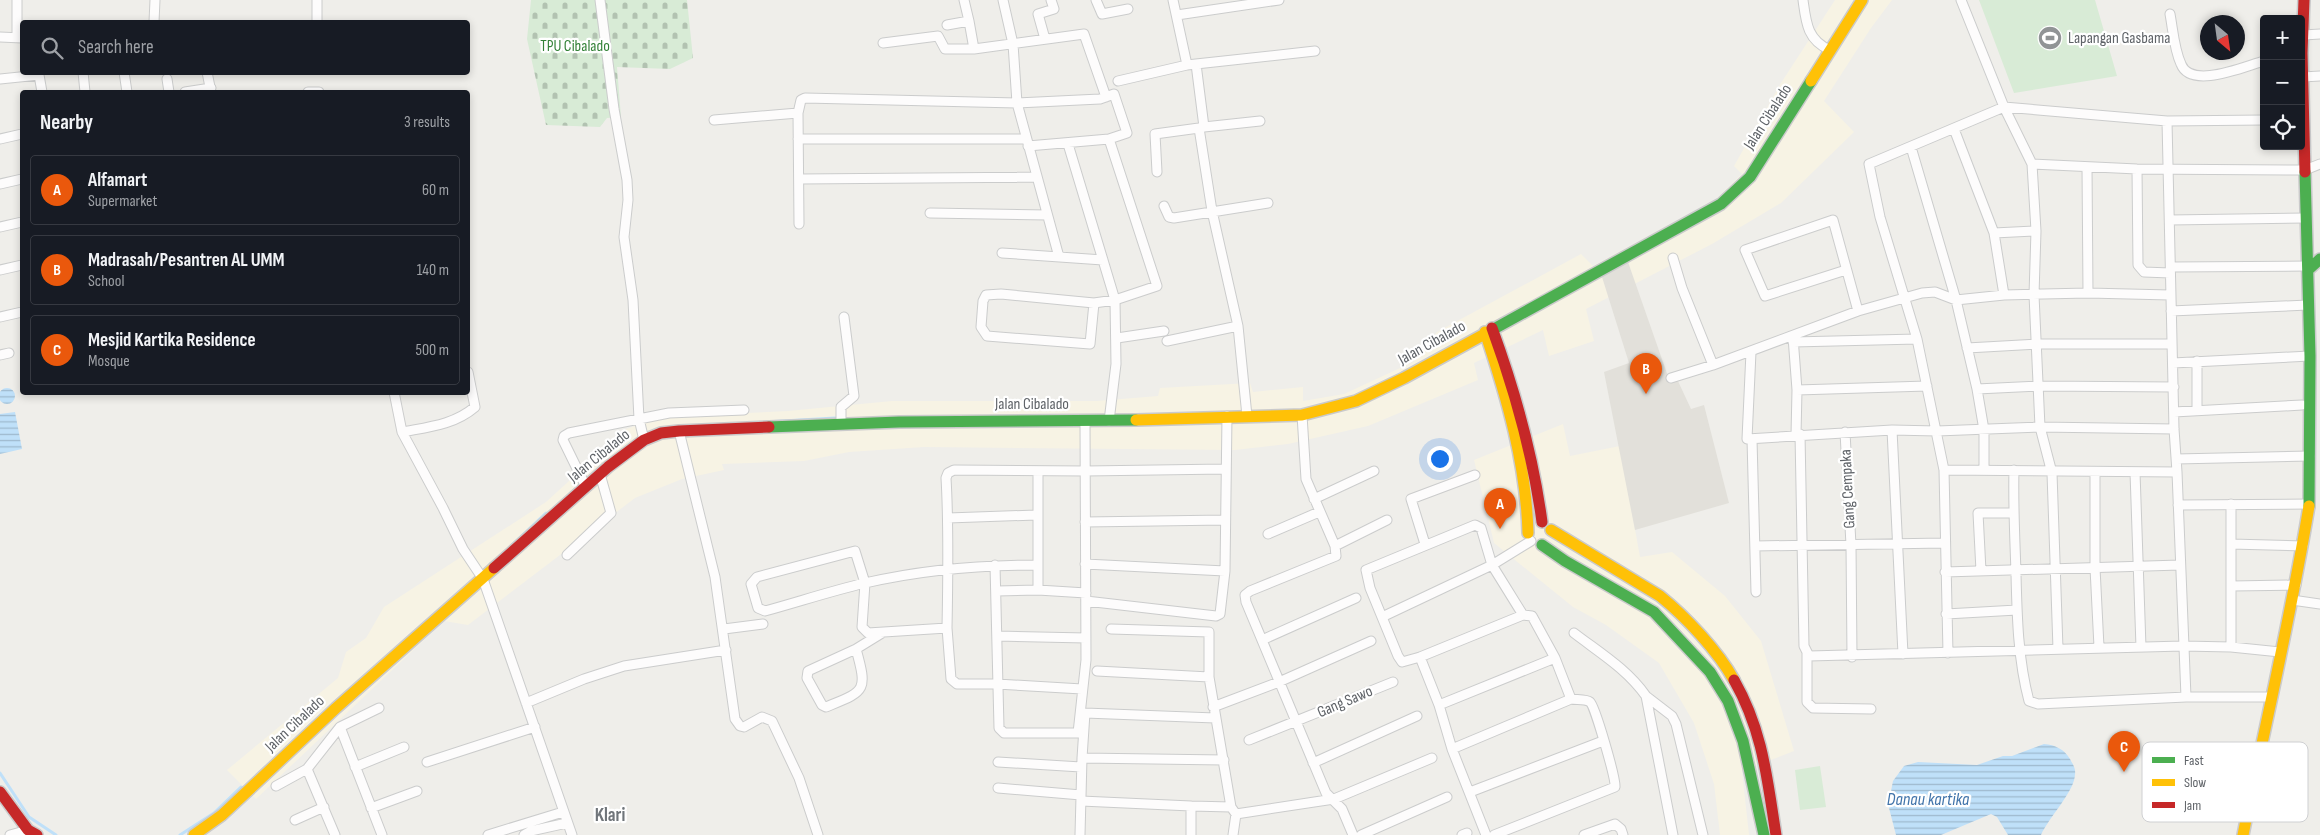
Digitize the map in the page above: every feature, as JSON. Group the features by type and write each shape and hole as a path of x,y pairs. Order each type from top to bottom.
{"street":[{"path":"0,37 20,38 17,0"},
{"path":"154,20 155,0"},
{"path":"317,0 317,20"},
{"path":"600,0 628,200 624,238 636,326 641,430"},
{"path":"964,0 974,49"},
{"path":"1003,0 1013,44 1017,103 1059,257"},
{"path":"1045,40 1038,14 1054,9 1051,0"},
{"path":"1096,0 1102,14 1128,9"},
{"path":"1173,0 1192,64 1212,211 1238,326 1247,413"},
{"path":"1177,15 1279,0"},
{"path":"1803,0 1808,30 1814,40 1830,50"},
{"name":"Jalan Cibalado","path":"194,835 222,814 336,708 483,579 582,481 600,474 625,453 641,430 661,433 840,418 1109,421 1227,416 1247,413 1302,415 1339,406 1378,391 1720,204 1750,177 1862,0"},
{"path":"1961,0 2004,107 2032,164 2036,231 2034,295 2040,386 2040,427 2052,473 2058,649"},
{"path":"2304,0 2304,15"},
{"path":"2170,14 2181,64 2193,75 2206,77 2260,62"},
{"path":"947,25 969,22"},
{"path":"882,43 938,36 946,48 974,49 1084,34 1106,97"},
{"path":"2305,35 2320,34"},
{"path":"1118,81 1192,64 1314,51"},
{"path":"0,79 31,75"},
{"path":"39,75 42,90"},
{"path":"82,75 85,90"},
{"path":"124,75 127,90"},
{"path":"208,75 211,90"},
{"path":"2305,77 2320,76"},
{"path":"167,78 169,90"},
{"path":"798,140 1068,144 1110,139 1127,133 1114,94 1106,97 1017,103 805,98 801,100 798,113 798,140 800,179 799,224"},
{"path":"1948,653 1944,543 1944,470 1917,339 1880,217 1869,164 2004,107 2167,121 2260,120"},
{"path":"714,120 798,113"},
{"path":"1158,172 1155,134 1260,121"},
{"path":"2167,121 2174,429 2186,696"},
{"path":"1954,129 1994,233 2004,295"},
{"path":"0,139 20,134"},
{"path":"1094,303 1090,344 987,336 981,328 983,301 986,295 1001,294 1094,303 1115,300 1157,286 1110,139"},
{"path":"1068,144 1115,300 1117,338 1109,421"},
{"path":"1911,147 1956,300 1977,389 1984,430 1984,470"},
{"path":"2261,742 2296,585 2309,504 2310,356 2304,150"},
{"path":"2032,164 2137,169 2305,170 2320,164"},
{"path":"2087,167 2088,293"},
{"path":"2137,169 2138,265 2144,272 2307,264 2320,259"},
{"path":"800,179 1036,177"},
{"path":"0,184 20,179"},
{"path":"1164,206 1169,217 1174,218 1268,203"},
{"path":"930,213 1047,215"},
{"path":"2170,220 2305,218"},
{"path":"1846,270 1765,296 1745,250 1833,220 1858,311"},
{"path":"0,227 20,222"},
{"path":"1994,233 2036,231"},
{"path":"2307,264 2320,251"},
{"path":"1002,253 1103,260"},
{"path":"1673,258 1685,296 1713,365"},
{"path":"0,270 20,265"},
{"path":"1671,378 1793,338 1858,311 1904,297 1935,292 1956,300 2004,295 2088,293 2170,295"},
{"path":"2171,311 2308,305"},
{"path":"0,316 20,312"},
{"path":"840,418 844,403 854,396 844,317"},
{"path":"1168,341 1238,326"},
{"path":"1382,617 1492,565 1533,540 1551,538 1518,400 1489,330"},
{"path":"1489,330 1528,493 1533,540"},
{"path":"1117,338 1164,331"},
{"path":"1793,338 1917,339"},
{"path":"1793,338 1797,390 1804,646 1807,653 1807,702 1813,708 1871,709"},
{"path":"1967,348 2038,344 2172,344"},
{"path":"1750,352 1747,439 1892,430 1937,431 2040,427 2174,429"},
{"path":"2173,363 2310,356"},
{"path":"2197,362 2197,410"},
{"path":"402,432 444,424 464,416 474,407 470,384"},
{"path":"1797,390 1927,386"},
{"path":"1977,389 2040,386 2174,387"},
{"path":"395,395 402,432 463,549 483,579 572,835"},
{"path":"2174,412 2302,405"},
{"path":"582,481 563,440 564,436 576,432 641,430 669,413 744,410"},
{"path":"1302,415 1306,478 1335,546 1336,556 1250,591 1245,595 1252,619 1326,793 1342,809 1353,835"},
{"path":"997,591 1038,590 1216,616 1221,610 1225,572 1227,416"},
{"path":"995,565 999,728 1004,733 1078,733 1086,638 1085,421"},
{"path":"1892,430 1896,544 1903,654"},
{"path":"679,431 714,577 724,629 731,701 735,719 740,726 744,727 762,717 772,721 798,778 818,835"},
{"name":"Gang Cempaka","path":"1845,432 1852,657"},
{"path":"1752,439 1756,592"},
{"path":"2176,459 2310,456"},
{"path":"1082,688 956,684 953,682 947,628 948,518 946,478 948,473 954,470 1225,469"},
{"path":"1944,470 2014,470 2052,473 2177,472"},
{"path":"2014,470 2013,513 2020,651 2028,697 2033,703 2186,696 2270,697"},
{"path":"1038,471 1036,515 1038,590"},
{"path":"1314,499 1374,471"},
{"path":"2095,472 2095,568 2099,647"},
{"path":"2135,472 2141,647"},
{"path":"567,555 611,513 600,474"},
{"path":"1425,544 1411,499 1476,475"},
{"path":"2231,504 2231,647"},
{"path":"2178,506 2309,504"},
{"path":"1268,534 1319,512"},
{"path":"1981,571 1978,513 2013,513"},
{"path":"948,518 1036,515"},
{"path":"1086,522 1225,520"},
{"path":"1335,546 1387,520"},
{"path":"1523,616 1492,565 1481,528 1475,525 1425,544 1366,570 1368,583 1400,660 1405,663 1523,616 1532,616 1555,658 1571,699"},
{"path":"1764,835 1743,741 1728,701 1710,672 1654,612 1565,561 1533,540 1531,526 1547,526 1660,596 1675,608 1727,667 1744,697 1761,741 1776,835"},
{"path":"1756,546 1944,543"},
{"path":"2232,544 2303,546"},
{"path":"947,628 868,633 862,627 865,583 858,555 851,550 757,577 751,584 758,608 765,611 865,583 948,569 995,565 1036,565"},
{"path":"1085,564 1225,572"},
{"path":"1945,572 2180,565"},
{"path":"2232,586 2296,585"},
{"path":"1262,640 1356,598"},
{"path":"2292,600 2320,604"},
{"path":"1946,614 2017,610"},
{"path":"724,629 763,624"},
{"path":"1111,629 1209,632 1209,676 1213,707 1233,810 1233,835"},
{"path":"856,649 862,680 861,690 856,695 826,707 822,705 807,674 814,668 856,649 883,632"},
{"path":"1574,633 1609,657 1646,696 1672,716 1676,724 1704,835"},
{"path":"998,636 1086,638"},
{"path":"1213,707 1279,682 1371,640"},
{"path":"1807,653 1813,658 2099,647 2183,646 2231,647 2280,652"},
{"path":"526,703 584,678 624,666 726,650"},
{"path":"1420,657 1439,705 1452,749 1486,835"},
{"path":"1439,705 1555,658"},
{"path":"1097,671 1209,676"},
{"name":"Gang Sawo","path":"1249,740 1393,682"},
{"path":"1646,696 1673,835"},
{"path":"1452,749 1571,699 1591,703 1616,784 1614,789 1494,835"},
{"path":"276,786 307,769 340,727 379,708"},
{"path":"1080,835 1081,762 1085,714 1215,718"},
{"path":"1313,763 1417,716"},
{"path":"340,727 382,835"},
{"path":"427,762 535,727"},
{"path":"1470,792 1603,741"},
{"path":"355,767 404,747"},
{"path":"998,788 1081,798 1233,810 1334,799 1432,758"},
{"path":"998,762 1224,760"},
{"path":"307,769 335,835"},
{"path":"371,808 417,791"},
{"path":"0,792 32,832"},
{"path":"1361,835 1448,797"},
{"path":"1191,806 1191,835"},
{"path":"295,820 324,808"},
{"path":"488,835 563,812"},
{"path":"2242,835 2245,822"},
{"path":"524,835 531,831 567,823"},
{"path":"1584,835 1615,824 1621,829 1623,835"},
{"path":"10,835 32,832"}],"shaded area":[{"path":"1835,0 1892,0 1871,28 1824,101 1854,132 1781,203 1712,244 1586,309 1594,341 1549,356 1543,330 1474,363 1478,380 1368,426 1288,444 1235,450 924,447 849,452 804,461 722,464 724,470 682,479 635,498 468,625 444,621 256,799 227,770 338,678 346,652 366,638 384,607 546,502 626,429 662,417 788,411 892,401 1097,401 1158,396 1160,388 1250,383 1253,392 1303,387 1303,401 1344,394 1413,362 1437,332 1581,254 1593,266 1716,199 1742,174 1734,166 1781,83"},
{"path":"1628,262 1670,382 1677,379 1691,409 1704,405 1729,503 1635,530 1604,372 1629,363 1602,277"},
{"path":"1563,424 1570,456 1620,446 1640,557 1672,552 1725,596 1761,641 1794,751 1742,771 1749,835 1720,835 1714,784 1694,723 1659,663 1606,625 1573,607 1494,543 1474,460"}],"green space":[{"name":"TPU Cibalado","path":"531,0 687,0 693,58 670,69 617,67 621,117 607,118 600,127 546,125 527,39"},
{"name":"Lapangan Gasbama","path":"1979,0 2095,0 2117,76 2014,93"},
{"path":"1820,766 1826,807 1800,810 1795,770"}],"water":[{"path":"4,388 10,388 15,393 13,402 4,404 -1,399 -1,393"},
{"path":"15,412 22,449 0,454 0,414"},
{"name":"Danau kartika","path":"2044,744 2052,745 2062,750 2073,764 2075,772 2071,788 2041,835 2008,835 1997,817 1991,814 1941,835 1896,835 1889,808 1893,781 1904,766 1918,762 1977,765 2003,756 2012,756"}],"waterway":[{"path":"765,422 835,418"},
{"path":"512,545 546,513"},
{"path":"0,773 29,817 56,835"},
{"path":"180,835 214,813 241,787"}],"traffic: fast":[{"path":"1492,330 1721,204 1750,177 1811,81"},
{"path":"2305,172 2310,356 2309,506"},
{"path":"2308,270 2320,259"},
{"path":"769,427 899,422 1136,420"},
{"path":"1542,545 1565,561 1654,612 1710,672 1728,701 1743,741 1764,835"}],"traffic: slow":[{"path":"1811,81 1862,0"},
{"path":"1136,420 1302,415 1356,401 1404,378 1492,330"},
{"path":"1485,332 1501,381 1514,431 1524,481 1528,533"},
{"path":"2262,742 2309,506"},
{"path":"1551,530 1660,596 1701,635 1734,680"},
{"path":"194,835 222,815 336,708 494,568"},
{"path":"2243,835 2246,822"}],"traffic: jam":[{"path":"2304,0 2302,53 2305,172"},
{"path":"1492,328 1522,424 1534,472 1542,522"},
{"path":"494,568 608,467 644,440 661,433 679,431 769,427"},
{"path":"1734,680 1744,699 1758,736 1776,835"},
{"path":"0,792 28,830 37,835"}],"place":[{"name":"Lapangan Gasbama","path":"2050,38"},
{"name":"Madrasah/Pesantren AL UMM","path":"1646,394"},
{"name":"Alfamart","path":"1500,529"},
{"name":"Mesjid Kartika Residence","path":"2124,772"}],"district":[{"name":"Klari","path":"610,815"}]}
